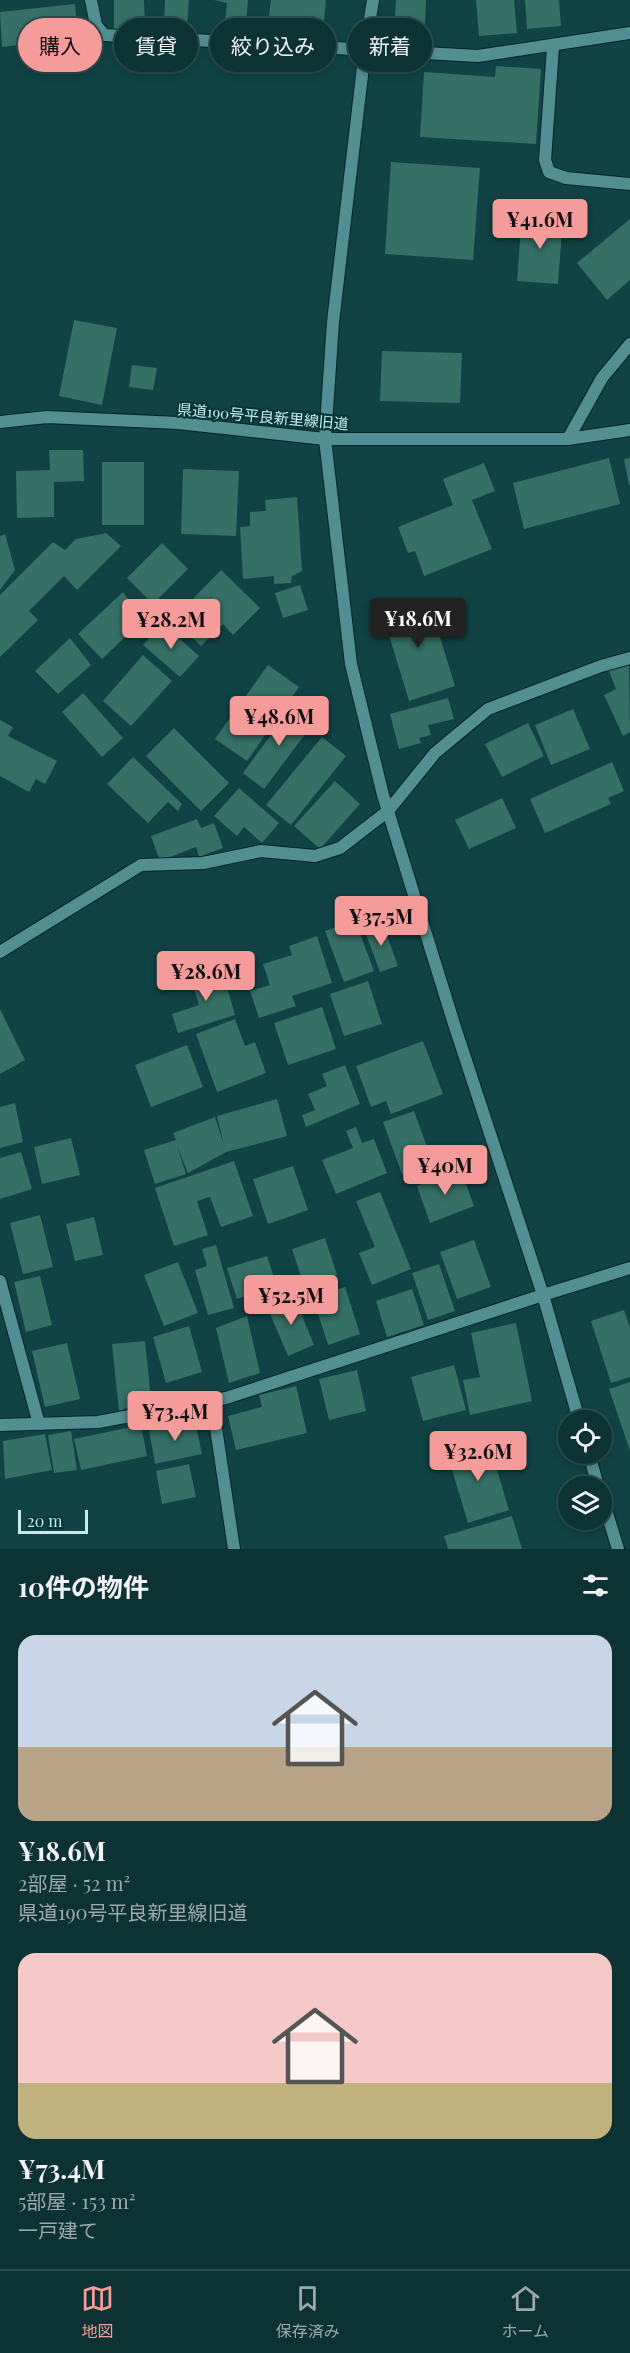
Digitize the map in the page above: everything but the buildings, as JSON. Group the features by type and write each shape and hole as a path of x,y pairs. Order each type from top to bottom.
{"street":[{"path":"92,0 96,25 104,35 348,49"},
{"path":"370,18 373,0"},
{"path":"432,54 478,57 630,33"},
{"path":"553,46 545,160 549,172 566,178 630,184"},
{"path":"362,72 333,322 326,440 351,664 387,811 543,1294 576,1410"},
{"path":"568,439 602,378 630,344"},
{"name":"県道190号平良新里線旧道","path":"0,422 47,417 178,423 326,440 568,439 630,430"},
{"path":"0,952 141,865 203,863 261,851 315,856 340,848 387,811 435,753 488,709 601,666 630,658"},
{"path":"0,1425 98,1422 226,1398 543,1294 630,1268"},
{"path":"0,1281 39,1424"},
{"path":"212,1401 234,1549"},
{"path":"612,1530 618,1549"}]}
